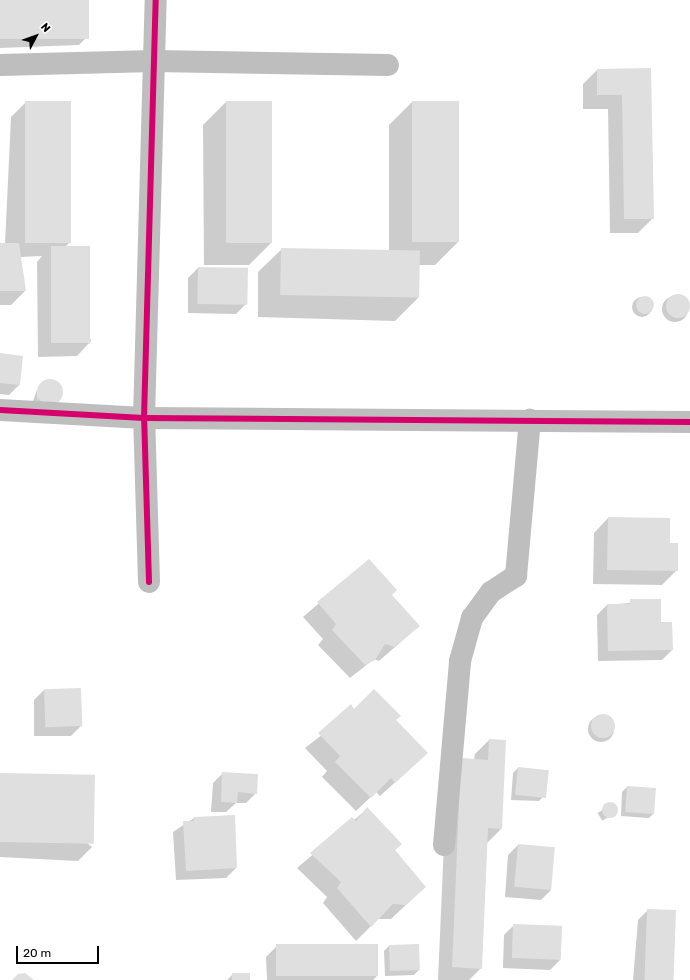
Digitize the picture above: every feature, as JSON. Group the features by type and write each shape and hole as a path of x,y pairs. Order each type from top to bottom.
{"street":[{"path":"150,582 144,418 156,0"},
{"path":"0,65 154,61 388,65"},
{"path":"0,410 144,418 690,422"},
{"path":"444,845 460,661 472,618 491,592 516,576 530,420"}],"building":[{"path":"0,0 89,0 89,39 0,39"},
{"path":"651,68 654,219 624,219 622,95 597,95 597,69"},
{"path":"25,101 71,101 71,243 25,243"},
{"path":"226,101 272,101 272,243 226,243"},
{"path":"412,101 459,101 459,242 412,242"},
{"path":"0,243 19,243 26,291 0,291"},
{"path":"51,246 90,246 90,343 51,343"},
{"path":"281,248 420,250 419,297 280,295"},
{"path":"198,267 248,268 247,305 197,304"},
{"path":"678,294 687,297 690,306 687,315 678,318 669,315 666,306 669,297"},
{"path":"641,296 649,296 654,301 652,312 649,314 641,314 636,309 636,301"},
{"path":"0,353 23,356 20,385 0,383"},
{"path":"50,379 59,383 63,392 59,401 50,405 41,401 37,392 41,383"},
{"path":"608,517 670,518 670,543 678,543 678,571 607,570"},
{"path":"369,559 397,590 392,595 420,626 394,647 385,644 375,660 365,665 332,630 336,624 317,602"},
{"path":"630,599 661,599 661,622 672,622 673,650 608,651 607,604 630,604"},
{"path":"81,688 82,726 45,727 44,689"},
{"path":"374,689 401,716 396,720 428,753 395,783 391,778 371,798 335,762 340,756 318,733 351,704 354,709"},
{"path":"598,714 608,714 615,721 615,731 608,738 598,738 591,731 591,721"},
{"path":"489,739 506,740 502,829 488,828 482,969 452,967 461,758 488,760"},
{"path":"518,767 549,770 546,798 515,795"},
{"path":"222,772 258,774 257,794 238,792 237,803 221,802"},
{"path":"0,773 95,775 94,844 0,842"},
{"path":"627,786 656,788 654,814 625,812"},
{"path":"610,802 616,804 618,810 616,816 610,818 604,816 602,810 604,804"},
{"path":"367,807 402,844 395,850 426,887 406,905 393,904 371,927 337,888 341,882 310,853 352,817 356,821"},
{"path":"235,815 237,868 186,871 183,821 194,821 194,817"},
{"path":"518,844 555,847 551,890 514,887"},
{"path":"647,909 676,910 674,980 645,980"},
{"path":"513,924 562,926 561,960 512,958"},
{"path":"276,944 378,944 378,976 276,976"},
{"path":"419,944 420,970 390,971 389,945"},
{"path":"25,973 34,980 12,980 18,974"},
{"path":"232,973 250,973 250,980 232,980"}],"cycle path":[{"path":"149,582 144,418 156,0"},
{"path":"0,410 144,418 690,422"}]}
